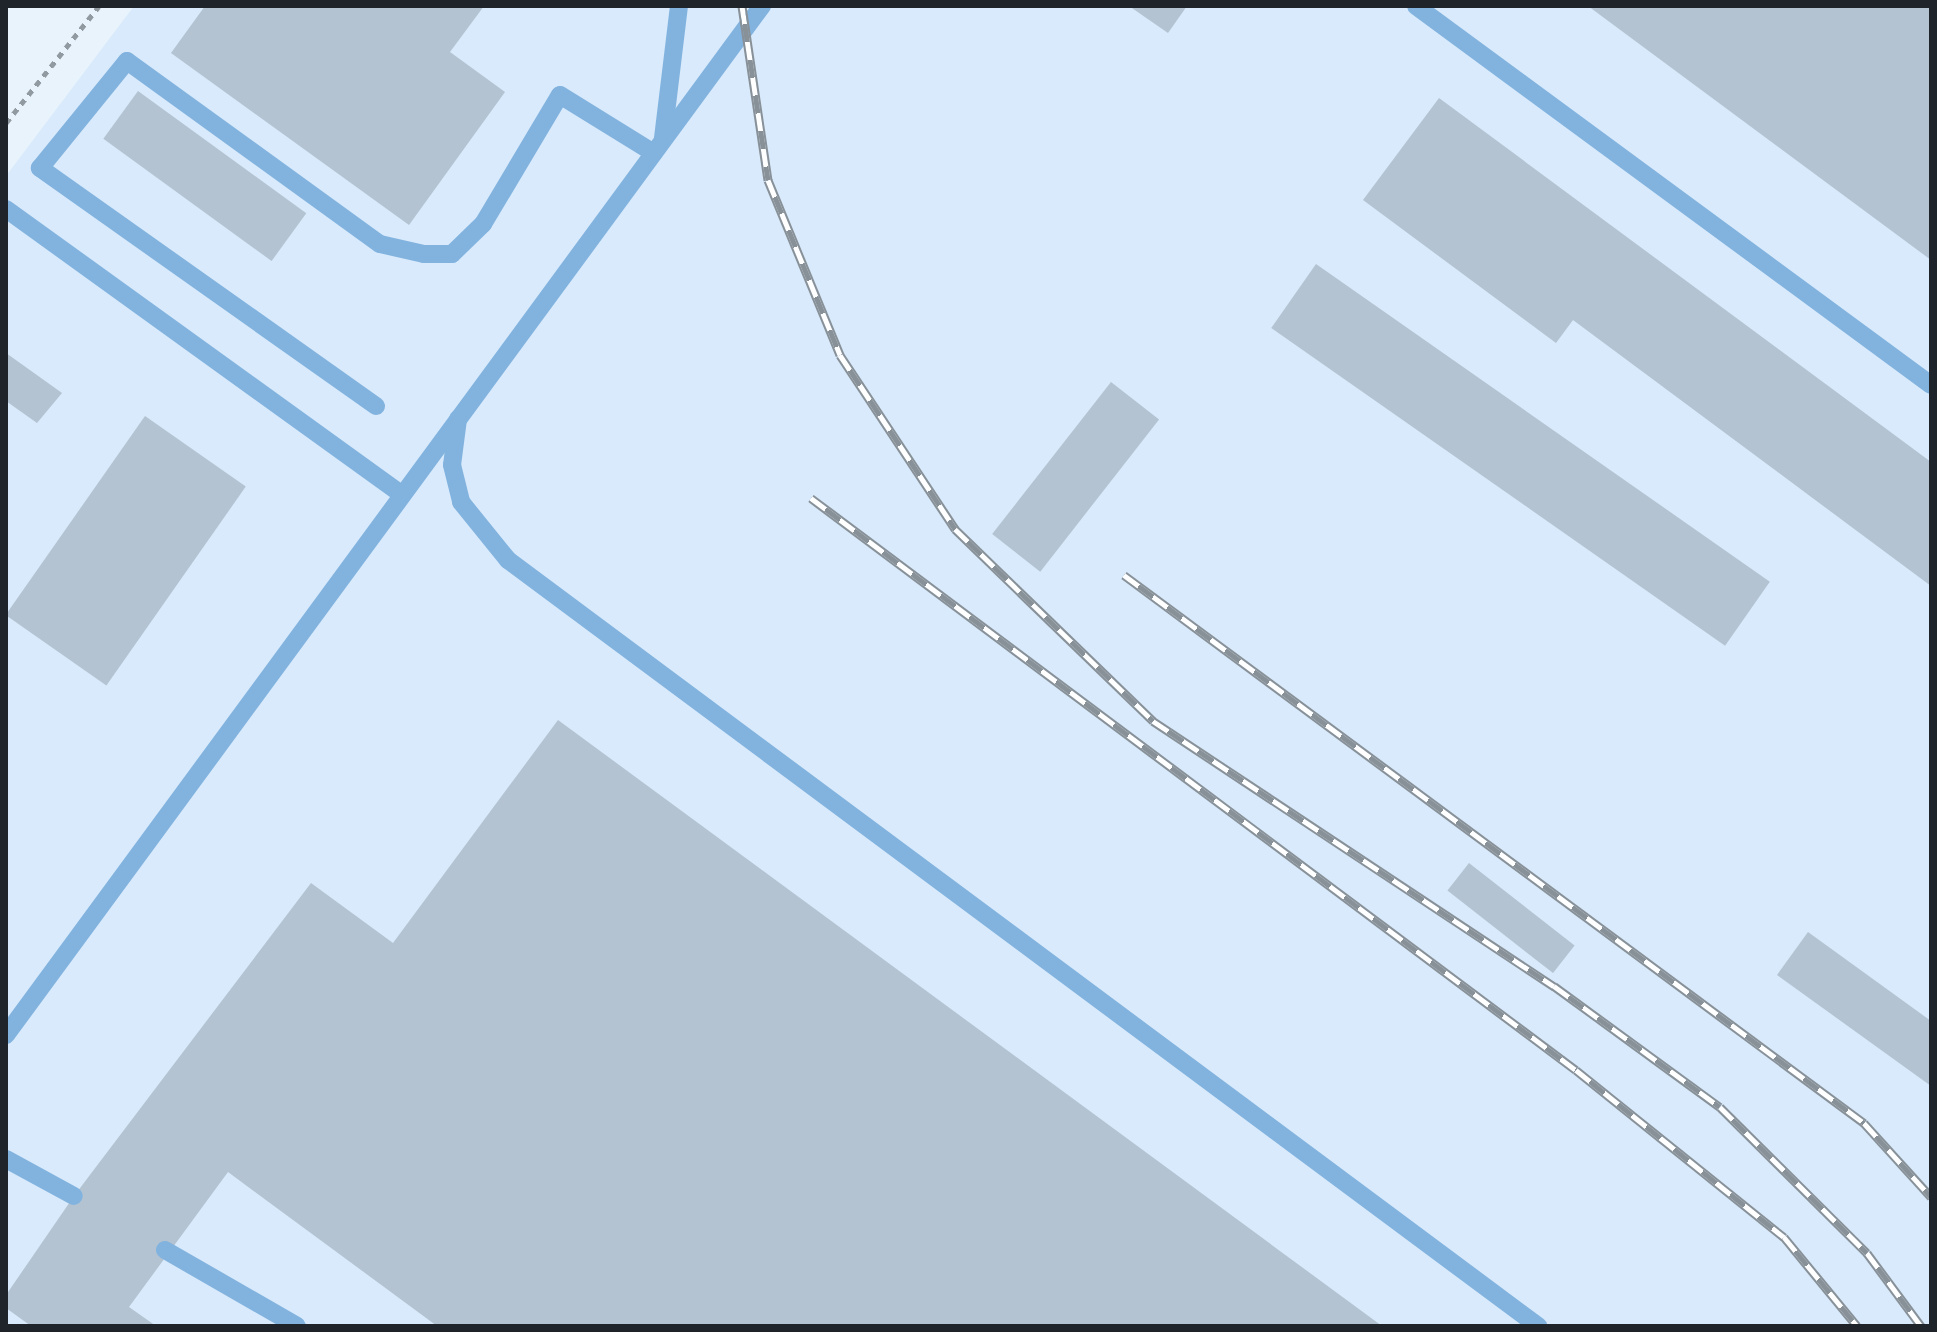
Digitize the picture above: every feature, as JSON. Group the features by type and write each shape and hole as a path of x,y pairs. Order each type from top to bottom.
{"lane":[{"path":"658,147 679,6"},
{"path":"6,1035 762,6"},
{"path":"1416,6 1931,385"},
{"path":"376,406 40,168 127,61 380,244 424,254 452,254 483,224 560,95 658,147"},
{"path":"6,209 402,495"},
{"path":"458,419 452,465 461,502 508,560 1538,1326"},
{"path":"6,1159 74,1196"},
{"path":"165,1250 297,1326"}],"path":[{"path":"6,123 99,6"}],"shaded area":[{"path":"134,6 1931,6 1931,1326 6,1326 6,176"}],"building":[{"path":"205,6 484,6 450,52 505,92 409,225 171,53"},
{"path":"1129,6 1187,6 1168,33"},
{"path":"1588,6 1931,6 1931,260"},
{"path":"138,91 306,213 272,261 103,139"},
{"path":"1439,98 1931,462 1931,586 1573,320 1556,343 1363,200"},
{"path":"1316,264 1770,582 1725,646 1271,328"},
{"path":"6,353 62,393 37,423 6,401"},
{"path":"1111,382 1159,420 1040,572 992,534"},
{"path":"145,416 246,487 106,686 6,615"},
{"path":"558,720 1382,1326 437,1326 228,1172 129,1307 156,1326 31,1326 6,1308 6,1295 74,1196 311,883 393,943"},
{"path":"1469,863 1575,945 1553,973 1447,891"},
{"path":"1808,932 1931,1021 1931,1086 1777,975"}],"railway":[{"path":"742,6 768,180 840,355 955,529 1153,721 1554,986 1720,1107 1867,1253 1921,1326"},
{"path":"811,498 1576,1070 1784,1237 1857,1326"},
{"path":"1124,575 1864,1123 1931,1197"}]}
